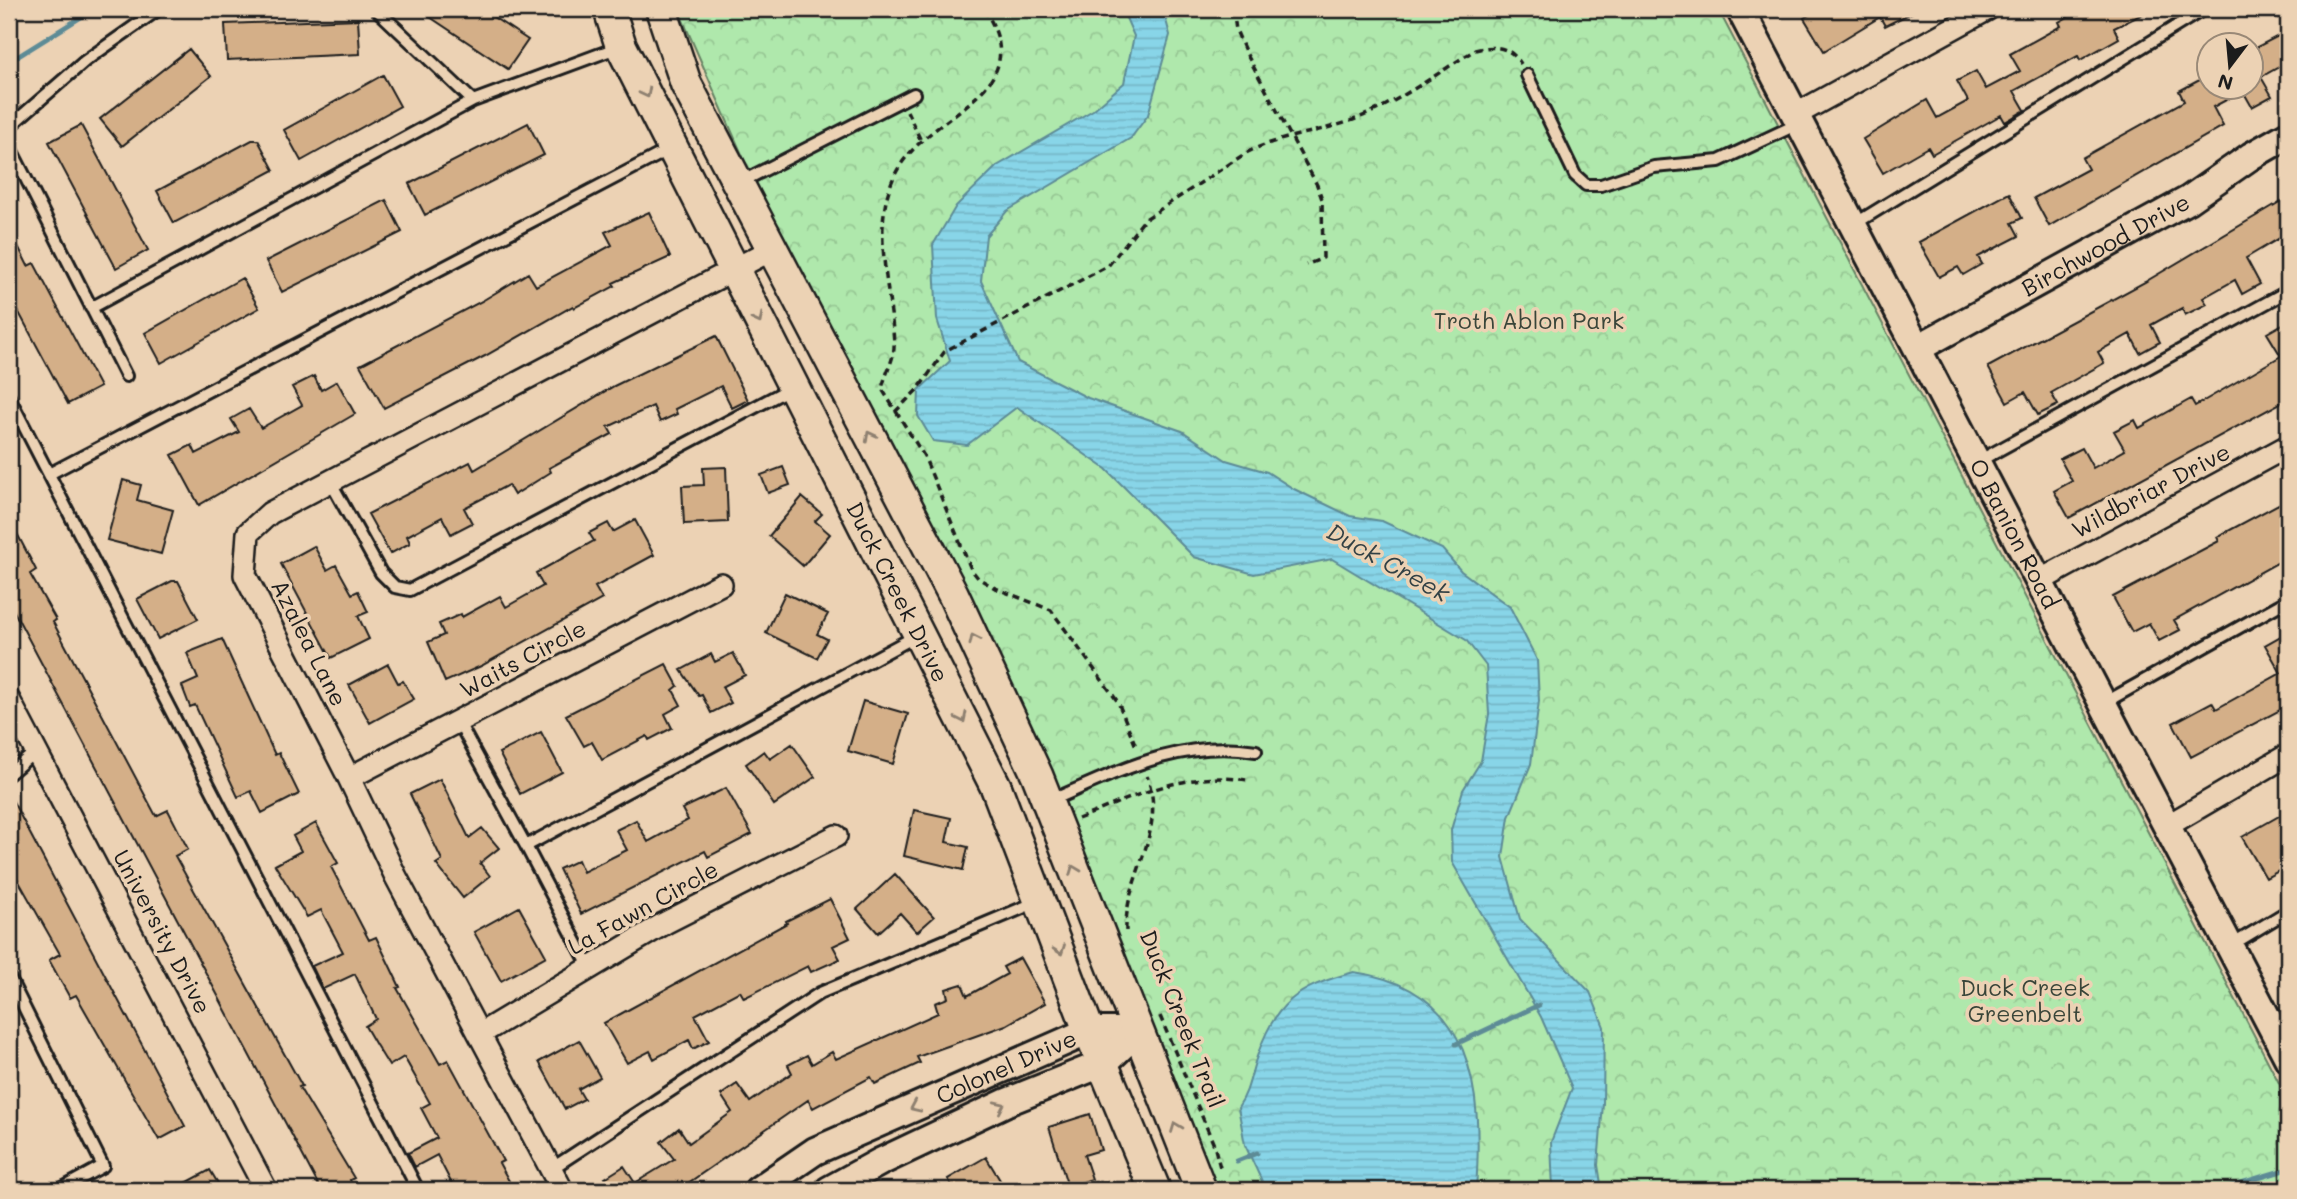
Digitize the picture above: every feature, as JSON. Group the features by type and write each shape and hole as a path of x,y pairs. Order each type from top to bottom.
{"main road":[{"name":"Duck Creek Drive","path":"609,9 621,46 732,270 921,634 996,787 1089,1031 1155,1190"},
{"name":"Duck Creek Drive","path":"661,9 686,84 953,594 1048,802 1138,1031 1212,1184"}],"street":[{"name":"O Banion Road","path":"1740,9 2288,1058"},
{"path":"1797,119 1988,9"},
{"name":"Birchwood Drive","path":"1917,348 2188,200 2251,156 2288,135"},
{"name":"Azalea Lane","path":"562,1190 396,877 349,778 245,575 248,533 270,513 771,250"},
{"name":"Wildbriar Drive","path":"2039,581 2288,446"},
{"name":"Waits Circle","path":"349,778 721,584"},
{"name":"University Drive","path":"9,700 266,1190"},
{"path":"2167,826 2288,755"},
{"name":"La Fawn Circle","path":"480,1034 665,923 836,836"},
{"name":"Colonel Drive","path":"758,1190 815,1151 1089,1031 1138,1031"},
{"name":"Colonel Drive","path":"829,1190 880,1162 1006,1102 1104,1063 1138,1031"}],"lane":[{"path":"9,127 85,61 159,9"},
{"path":"376,9 473,101"},
{"path":"1853,225 2204,9"},
{"path":"91,308 473,101 621,46"},
{"path":"1527,75 1575,175 1587,185 1601,185 1654,167 1718,160 1797,119"},
{"path":"737,184 914,94"},
{"path":"9,145 126,376"},
{"path":"49,474 673,147"},
{"path":"1977,462 2288,291"},
{"path":"331,483 381,573 395,587 410,590 794,387"},
{"path":"9,397 418,1190"},
{"path":"2103,704 2288,600"},
{"path":"526,846 921,634"},
{"path":"459,723 590,968"},
{"path":"1048,802 1142,762 1200,748 1233,747 1256,751"},
{"path":"9,774 36,751"},
{"path":"551,1169 820,993 1041,900"},
{"path":"2230,946 2288,911"},
{"path":"9,977 103,1166 59,1190"}],"path":[{"name":"Duck Creek Trail","path":"984,9 998,30 1002,48 999,68 991,82 921,141 902,162 888,196 884,241 894,343 882,389 924,456 971,569 978,578 995,588 1051,610 1118,702 1152,789 1154,803 1149,842 1130,895 1126,922 1128,940"},
{"path":"1233,9 1236,30 1245,51 1293,138 1322,199 1323,258 1306,265"},
{"path":"895,412 919,388 945,351 1108,266 1144,220 1246,153 1263,144 1293,138 1376,111 1475,50 1490,46 1511,52 1527,75"},
{"path":"902,100 921,141"},
{"path":"1076,820 1152,789 1195,778 1247,780"},
{"path":"1120,917 1126,922"},
{"name":"Duck Creek Trail","path":"1155,1005 1214,1144 1212,1184"}],"green space":[{"path":"678,9 1718,9 2288,1100 2288,1190 1216,1190 1049,766 915,488 754,182"}],"water":[{"name":"Duck Creek","path":"1122,9 1163,9 1170,35 1148,115 1131,138 1007,211 986,236 981,281 1018,362 1088,398 1182,431 1226,460 1267,472 1294,489 1350,516 1382,521 1442,549 1461,571 1510,607 1537,660 1539,701 1531,764 1509,817 1503,857 1520,919 1590,992 1604,1027 1603,1104 1598,1165 1602,1190 1553,1190 1551,1142 1572,1088 1541,1017 1452,862 1451,830 1463,790 1481,761 1489,714 1486,666 1466,640 1332,559 1254,574 1194,557 1106,469 1017,407 967,445 933,441 918,416 919,390 950,361 937,319 933,245 956,206 997,166 1093,110 1124,83 1134,36"},
{"path":"1354,972 1394,982 1425,999 1447,1022 1463,1050 1472,1081 1477,1116 1476,1190 1266,1190 1245,1145 1238,1107 1263,1042 1280,1011 1290,1000 1316,984"}],"building":[{"path":"418,9 481,9 528,40 508,69"},
{"path":"1819,9 1919,9 1885,26 1880,17 1824,51 1804,18"},
{"path":"2082,9 2153,9 2114,28 2119,38 2080,60 2078,56 2014,91 2025,110 2005,122 2001,115 1932,154 1928,147 1883,173 1863,139 1927,100 1937,118 1968,101 1957,81 1976,71 1986,89 2020,71 2010,54 2061,26 2059,22"},
{"path":"358,19 360,54 227,60 225,24"},
{"path":"2288,31 2288,62 2266,74 2266,42"},
{"path":"189,49 211,76 122,146 100,119"},
{"path":"383,75 400,106 301,161 284,130"},
{"path":"2196,82 2196,102 2222,102 2213,107 2223,126 2049,226 2034,198 2088,169 2082,158 2184,101 2179,91"},
{"path":"2266,86 2272,96 2266,99"},
{"path":"528,123 544,155 425,215 409,184"},
{"path":"81,125 148,250 116,268 49,142"},
{"path":"252,140 258,140 274,170 174,223 157,191"},
{"path":"2009,193 2022,218 2012,223 2019,236 1978,257 1982,264 1963,275 1958,267 1939,277 1919,242"},
{"path":"386,200 402,232 282,292 266,261"},
{"path":"2283,200 2288,208 2288,233 2246,258 2260,284 2242,294 2235,280 2203,298 2207,304 2185,315 2182,308 2151,325 2160,342 2140,353 2130,334 2098,352 2104,363 2051,393 2058,405 2038,415 2025,392 2007,402 1988,367 2145,282"},
{"path":"649,212 670,257 613,283 615,286 384,408 360,365 482,301 528,273 536,286 612,245 605,232"},
{"path":"9,228 28,266 34,263 100,387 68,404 9,294"},
{"path":"242,278 259,308 161,363 145,333"},
{"path":"2283,324 2288,334 2288,399 2069,518 2054,491 2072,481 2060,459 2082,448 2093,468 2125,450 2114,431 2135,420 2139,428 2191,399 2195,406 2281,356 2267,333"},
{"path":"716,336 748,400 732,408 721,386 675,409 677,414 660,422 653,406 608,427 612,434 549,468 551,472 514,495 508,485 464,508 472,523 451,534 442,517 407,536 410,543 390,554 368,514 470,462 474,470 614,386"},
{"path":"314,376 321,390 337,381 355,414 199,505 172,455 192,445 196,454 239,432 231,419 249,409 261,428 302,405 292,387"},
{"path":"726,467 728,522 684,524 682,486 704,485 703,468"},
{"path":"783,467 790,485 768,493 761,475"},
{"path":"123,480 141,485 137,500 173,510 161,554 107,540"},
{"path":"802,497 822,514 815,521 830,534 803,566 769,536"},
{"path":"2288,499 2288,557 2174,620 2180,630 2159,641 2149,623 2132,632 2113,597 2219,541 2217,537"},
{"path":"9,518 36,570 30,574 56,620 53,622 156,816 168,810 188,849 175,856 302,1086 299,1087 354,1178 350,1180 355,1190 321,1190 9,602"},
{"path":"635,520 654,555 595,587 602,599 481,666 445,682 428,642 444,635 439,624 461,614 462,617 500,596 506,607 543,586 536,573 594,541 589,533 608,523 613,532"},
{"path":"314,546 327,570 336,565 352,594 358,591 368,612 358,616 369,639 331,658 281,564"},
{"path":"172,581 178,581 198,619 158,639 137,599"},
{"path":"785,593 828,614 817,634 827,639 817,658 766,633"},
{"path":"2288,632 2288,706 2191,757 2173,723 2212,702 2216,709 2281,673 2265,645"},
{"path":"222,639 275,755 279,753 299,794 262,813 251,791 238,797 195,705 190,707 182,686 198,679 187,653"},
{"path":"733,653 745,675 722,687 731,703 711,713 702,695 699,696 681,670 711,654 715,662"},
{"path":"388,664 398,683 403,681 414,699 370,723 349,685"},
{"path":"666,664 678,686 673,690 681,705 665,714 672,728 649,740 647,736 602,760 592,742 584,746 566,715"},
{"path":"863,701 908,714 893,764 848,751"},
{"path":"541,732 562,772 520,794 499,753"},
{"path":"792,744 815,777 774,805 746,764 764,751 770,759"},
{"path":"440,779 469,838 482,828 499,848 480,863 490,876 463,898 436,864 442,860 410,794"},
{"path":"726,788 752,834 708,857 705,851 581,914 559,869 578,860 583,872 627,850 616,830 636,820 648,842 688,820 682,809"},
{"path":"9,794 185,1126 159,1140 76,995 70,998 49,960 60,954 9,864"},
{"path":"914,810 951,818 946,842 968,847 963,870 904,856"},
{"path":"2288,811 2288,866 2266,878 2242,837"},
{"path":"316,823 338,863 331,867 369,940 376,937 400,987 397,988 440,1064 448,1060 503,1161 499,1163 514,1190 455,1190 437,1155 415,1167 408,1153 437,1138 421,1108 430,1103 404,1057 389,1066 376,1045 365,1026 376,1019 355,974 323,989 312,966 343,952 321,910 307,917 275,865 301,851 293,836"},
{"path":"895,874 934,917 917,932 900,913 878,933 857,909"},
{"path":"830,899 850,938 833,946 840,959 811,972 808,966 744,998 740,991 695,1015 709,1041 693,1049 689,1040 654,1059 650,1051 627,1063 604,1023"},
{"path":"519,907 546,956 501,981 474,932"},
{"path":"1020,958 1045,1003 1006,1025 917,1057 920,1063 875,1084 871,1077 813,1108 808,1100 678,1190 613,1190 605,1178 624,1166 635,1183 674,1159 661,1142 679,1128 689,1143 732,1112 721,1095 737,1084 750,1102 792,1073 788,1065 807,1055 812,1064 832,1052 836,1059 938,1013 935,1003 948,998 946,989 962,984 967,996 1007,974 1003,967"},
{"path":"579,1040 600,1077 578,1089 584,1099 565,1109 539,1062"},
{"path":"1090,1114 1101,1150 1084,1155 1092,1179 1068,1187 1049,1127"},
{"path":"986,1157 1006,1190 954,1190 948,1179"},
{"path":"210,1170 222,1190 173,1190"}],"waterway":[{"path":"9,62 94,9"},
{"path":"1456,1044 1539,1005"},
{"path":"1237,1161 1257,1153"},
{"path":"2218,1190 2288,1169"}],"park label":[{"name":"Troth Ablon Park","path":"1529,321"},
{"name":"Duck Creek Greenbelt","path":"2025,1001"}]}
